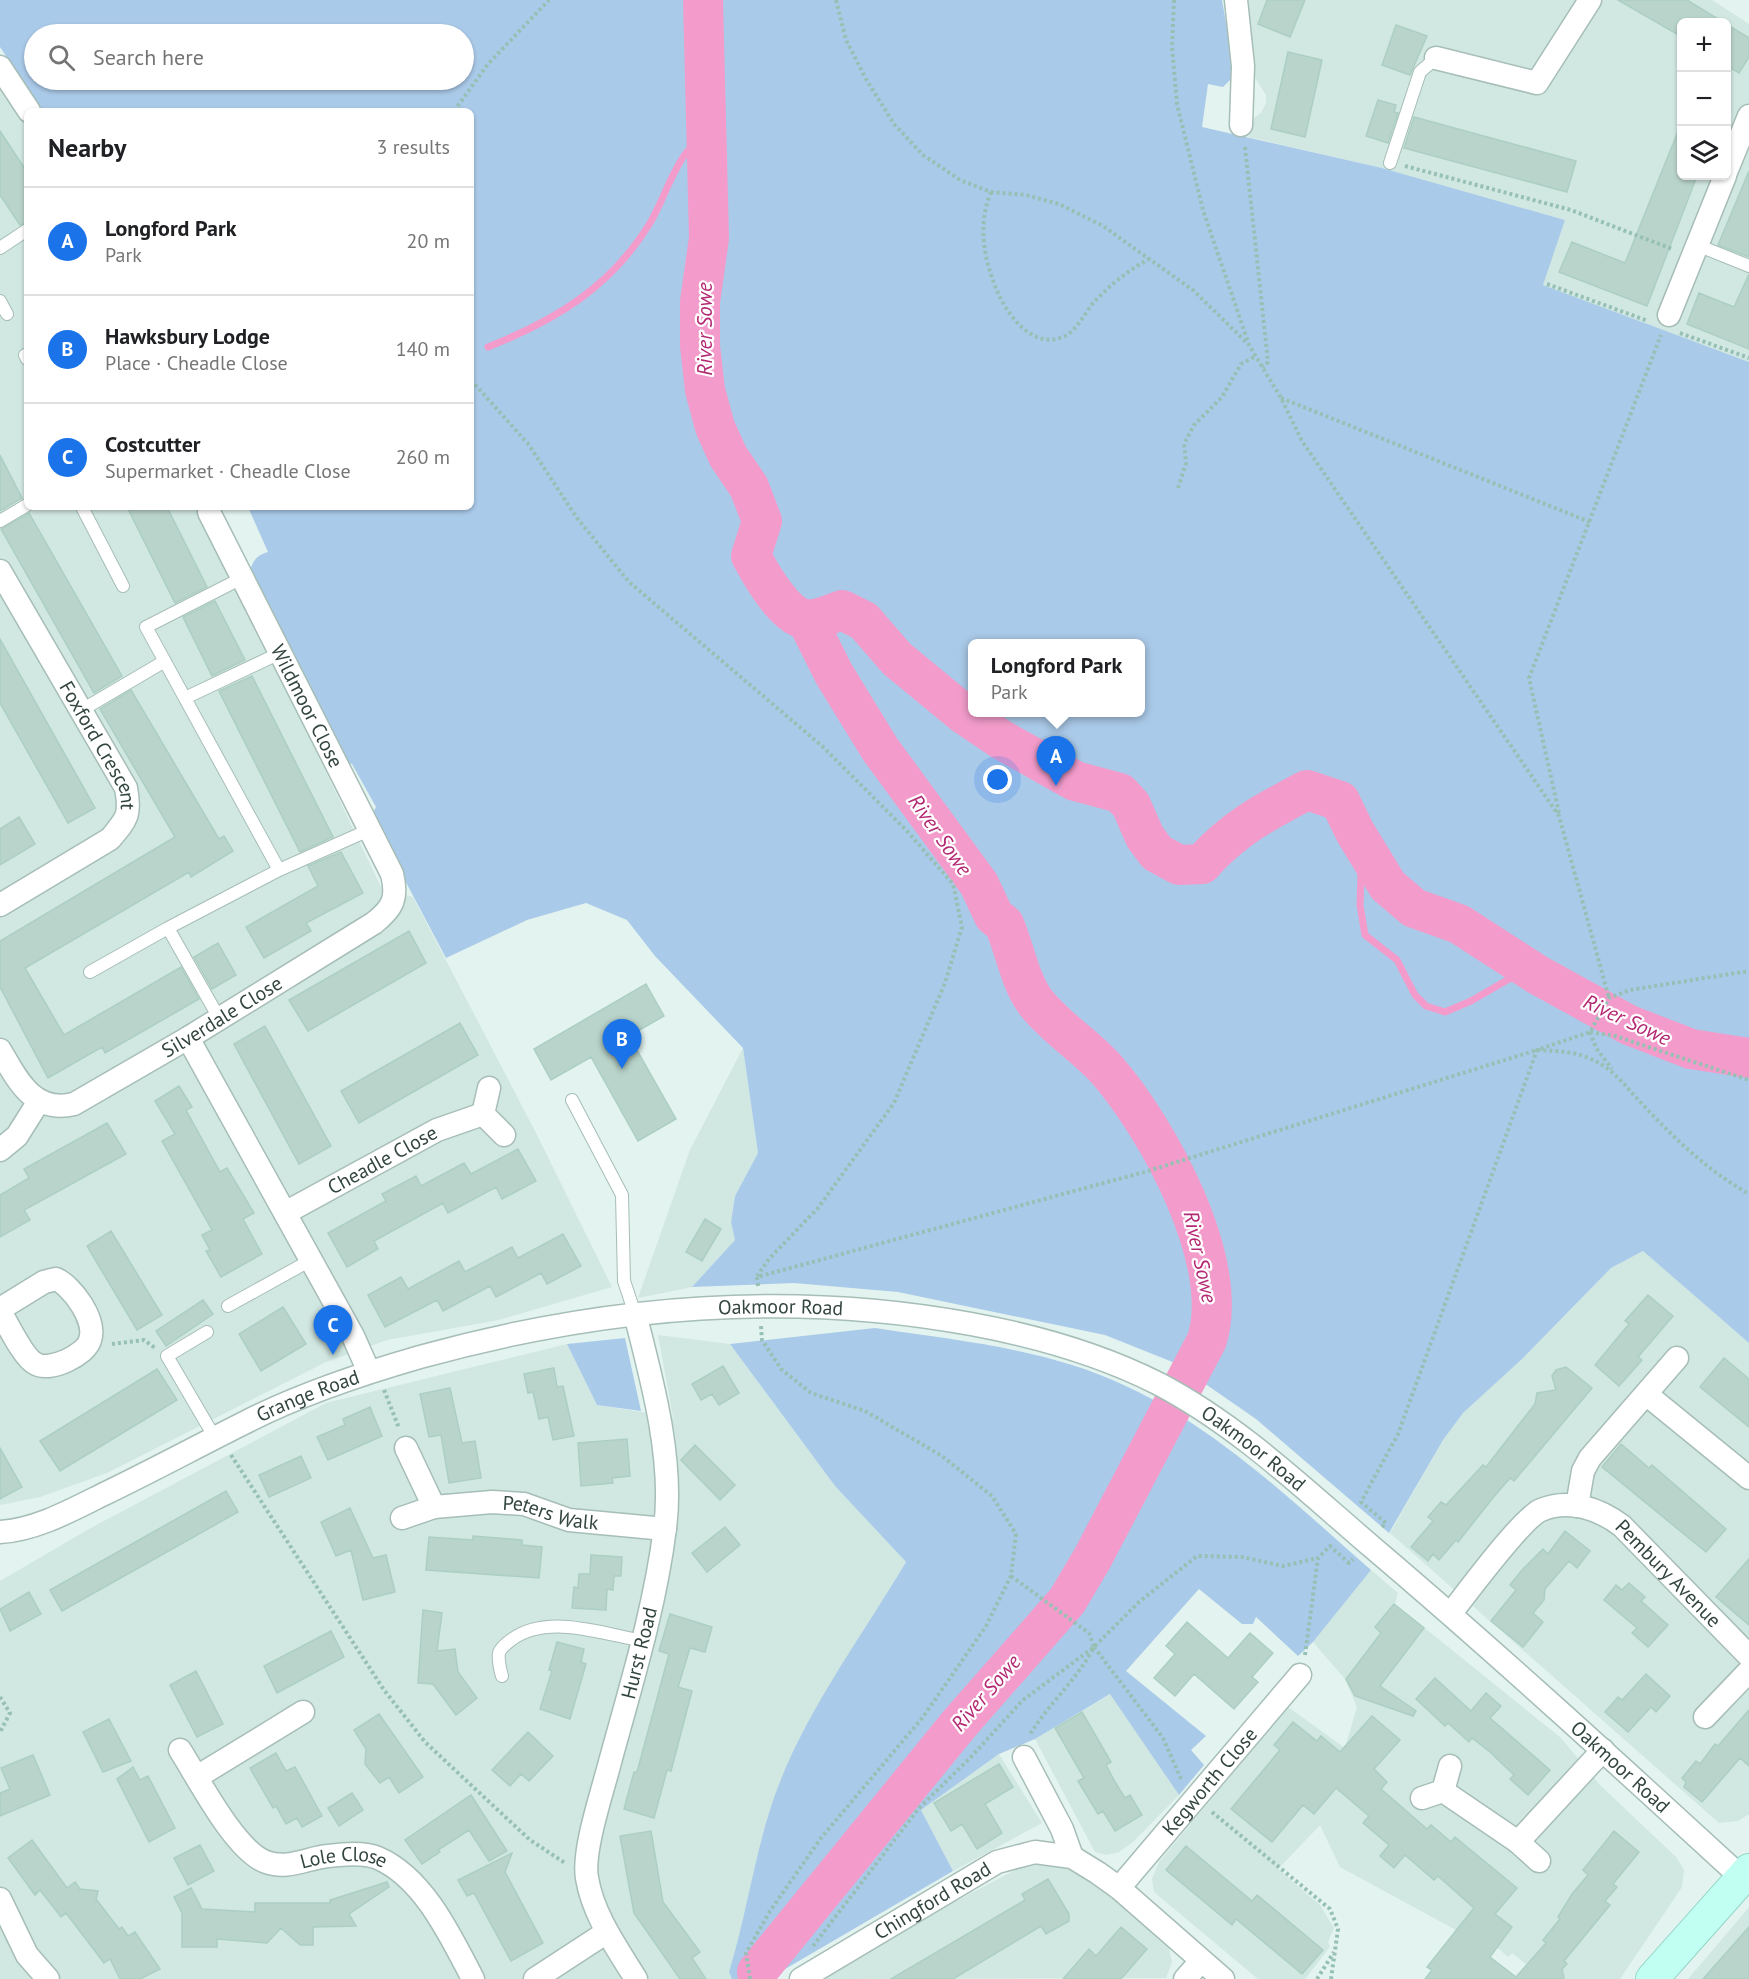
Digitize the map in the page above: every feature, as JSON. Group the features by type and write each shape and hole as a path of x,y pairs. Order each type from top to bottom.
{"main road":[{"path":"1652,1979 1746,1874"}],"street":[{"path":"1236,0 1243,66 1241,125"},
{"path":"1436,58 1537,83 1590,0"},
{"path":"0,67 27,108"},
{"path":"1731,161 1749,116"},
{"path":"1667,321 1724,180"},
{"name":"Wildmoor Close","path":"209,512 392,874 396,889 394,903"},
{"name":"Foxford Crescent","path":"0,571 126,788 130,809 122,825 110,839 0,905"},
{"name":"Silverdale Close","path":"39,1101 62,1106 74,1104 188,1038 374,923 394,903"},
{"path":"188,1038 373,1371"},
{"path":"0,1050 22,1087 39,1101 17,1136 0,1150"},
{"path":"489,1088 483,1114 504,1135"},
{"name":"Cheadle Close","path":"285,1213 437,1130 483,1114"},
{"path":"56,1279 66,1284 89,1320 91,1339 86,1347 68,1360 49,1367 35,1364 28,1357 0,1310 44,1282 56,1279"},
{"name":"Oakmoor Road","path":"635,1314 760,1306 824,1306 884,1311 1009,1331 1098,1357 1157,1383 1193,1403 1261,1453 1451,1613 1603,1750 1746,1874"},
{"name":"Grange Road","path":"0,1532 14,1531 66,1512 222,1445 250,1419 373,1371 493,1339 563,1324 635,1314"},
{"name":"Hurst Road","path":"635,1314 664,1455 668,1494 665,1529 643,1641 592,1830 586,1876 607,1932 636,1979"},
{"path":"1577,1506 1583,1471 1590,1458 1677,1358"},
{"path":"1646,1394 1749,1478"},
{"path":"406,1448 434,1507"},
{"name":"Peters Walk","path":"402,1518 434,1507 492,1502 524,1504 568,1520 665,1529"},
{"name":"Pembury Avenue","path":"1451,1613 1519,1529 1539,1510 1577,1506 1608,1515 1622,1526 1749,1656"},
{"path":"1705,1717 1749,1671"},
{"name":"Kegworth Close","path":"1119,1888 1300,1675"},
{"path":"197,1776 303,1712"},
{"name":"Lole Close","path":"180,1750 241,1844 266,1862 296,1865 321,1857 350,1854 377,1858 406,1876 430,1905 473,1979"},
{"path":"1518,1842 1603,1750"},
{"path":"1024,1757 1062,1829 1072,1857"},
{"path":"1450,1766 1432,1794 1518,1842 1539,1861"},
{"name":"Chingford Road","path":"808,1975 997,1862 1035,1852 1072,1857 1119,1888 1223,1979"},
{"path":"0,1899 27,1955 48,1979"},
{"path":"535,1979 607,1932"},
{"path":"1185,1979 1202,1961"}],"lane":[{"path":"1390,163 1420,72 1436,58"},
{"path":"0,248 24,232"},
{"path":"1695,251 1749,266"},
{"path":"0,301 7,314"},
{"path":"0,521 24,507"},
{"path":"84,510 123,586"},
{"path":"242,578 146,627 279,870"},
{"path":"185,698 280,653"},
{"path":"80,711 165,662"},
{"path":"90,972 279,870 369,830"},
{"path":"168,928 219,1018"},
{"path":"572,1100 622,1195 624,1281 635,1314"},
{"path":"228,1306 311,1260"},
{"path":"207,1332 167,1356 222,1445"},
{"path":"502,1676 498,1656 502,1647 514,1637 539,1628 567,1627 643,1641"}],"path":[{"path":"474,83 488,63 549,0"},
{"path":"836,0 846,40 894,124 923,154 960,180 991,192 1026,195 1059,204 1103,226 1194,291 1249,345 1281,398 1302,441 1559,816"},
{"path":"1174,0 1172,47 1177,104 1203,210 1249,345"},
{"path":"456,108 469,90"},
{"path":"1241,125 1268,362 1263,368"},
{"path":"1390,163 1571,210 1695,251"},
{"path":"991,192 985,213 985,257 1007,310 1022,328 1037,338 1050,339 1065,336 1076,327 1098,298 1136,266 1149,259"},
{"path":"1547,284 1667,321 1749,358"},
{"path":"1609,998 1559,816 1529,678 1667,321"},
{"path":"1178,488 1186,463 1184,444 1194,425 1221,396 1241,364 1256,356"},
{"path":"474,383 529,445 577,518 629,582 822,746 907,831 953,884 962,927 945,983 894,1103 818,1208 769,1259 757,1277 762,1340 782,1370 811,1393 865,1411 942,1456 992,1496 1016,1534 1011,1576 986,1626 923,1718 821,1838 770,1911 746,1953 750,1979"},
{"path":"1281,398 1590,522"},
{"path":"1749,971 1630,990 1609,998 1594,1021 1590,1032 1596,1048 1641,1103 1719,1178 1749,1194"},
{"path":"757,1277 1148,1171 1590,1032 1616,1036 1749,1080"},
{"path":"1537,1050 1562,1051 1590,1058 1614,1072"},
{"path":"808,1975 813,1944 919,1808 970,1758 1023,1700 1094,1647 1139,1602 1197,1556 1242,1557 1283,1566 1318,1558 1330,1546 1349,1563 1386,1522 1361,1502 1398,1434 1537,1050"},
{"path":"91,1339 122,1345 144,1340 167,1356"},
{"path":"373,1371 406,1448"},
{"path":"222,1445 384,1690 425,1742 530,1840 586,1876"},
{"path":"1300,1675 1318,1558"},
{"path":"1011,1576 1089,1633 1094,1647 1162,1738 1181,1780 1197,1797 1330,1909 1338,1929 1331,1979"},
{"path":"1024,1757 1029,1735 1086,1662 1094,1647"},
{"path":"0,1697 10,1713 0,1732"},
{"path":"1317,1979 1336,1950"}],"shaded area":[{"path":"0,0 1222,0 1234,69 1231,79 1223,87 1208,84 1202,127 1382,168 1565,220 1543,285 1749,362 1749,1343 1643,1251 1611,1268 1521,1360 1463,1413 1443,1440 1389,1533 1256,1419 1175,1363 1105,1335 898,1292 794,1283 692,1287 735,1240 731,1222 735,1196 758,1153 743,1048 655,956 627,920 586,903 527,920 446,958 371,816 376,807 352,764 344,762 249,575 255,560 268,552 249,510 474,510 474,108 40,108 28,90 474,90 474,24 24,24 24,84 0,47"},
{"path":"1246,0 1712,0 1749,24 1749,362 1542,285 1565,220 1382,168 1249,137 1250,121 1261,113 1266,103 1266,95 1254,76"},
{"path":"0,85 24,121 24,510 200,510 381,887 413,897 535,1131 612,1287 499,1320 387,1340 326,1362 107,1473 40,1497 0,1505"},
{"path":"743,1048 758,1153 735,1196 731,1222 735,1240 692,1287 638,1298 690,1150"},
{"path":"1643,1251 1749,1343 1749,1814 1738,1821 1719,1823 1390,1533 1443,1440 1463,1413 1521,1360 1611,1268"},
{"path":"875,1328 1024,1352 1072,1365 1115,1381 1155,1401 1232,1451 1371,1570 1313,1642 1298,1656 1256,1617 1253,1624 1242,1624 1199,1589 1126,1671 1206,1736 1191,1750 1204,1765 1179,1795 1110,1694 1035,1739 999,1754 921,1810 953,1871 768,1979 732,1979 729,1972 758,1852 781,1779 812,1715 906,1562 835,1486 730,1344"},
{"path":"658,1335 730,1344 835,1486 906,1562 805,1729 769,1813 743,1927 729,1972 732,1979 0,1979 0,1581 89,1529 326,1403 567,1344 597,1405 673,1417"},
{"path":"625,1338 641,1411 597,1405 567,1344"},
{"path":"1371,1570 1398,1593 1395,1604 1561,1738 1600,1785 1676,1857 1684,1870 1682,1887 1620,1979 1545,1979 1512,1953 1508,1957 1493,1944 1489,1948 1340,1867 1320,1825 1278,1869 1320,1905 1334,1928 1328,1942 1330,1947 1305,1979 1258,1979 1154,1892 1152,1879 1159,1862 1288,1707 1345,1748 1357,1707 1345,1679 1313,1642"},
{"path":"1111,1694 1179,1795 1133,1842 1119,1852 1106,1855 1095,1852 1035,1739"},
{"path":"999,1754 1042,1823 953,1871 921,1810"},
{"path":"1046,1860 1079,1872 1107,1890 1168,1944 1172,1962 1166,1978 819,1979 900,1930 1027,1864"},
{"path":"1749,1907 1749,1979 1688,1979 1745,1912"}],"building":[{"path":"1267,0 1305,0 1290,37 1258,24"},
{"path":"1618,0 1687,0 1716,18 1677,18 1677,34"},
{"path":"1396,25 1427,36 1410,75 1382,65"},
{"path":"1731,27 1749,38 1749,57 1739,73 1731,68"},
{"path":"1288,52 1322,60 1305,137 1271,129"},
{"path":"1378,100 1396,105 1394,112 1398,113 1388,143 1366,136"},
{"path":"1414,117 1576,161 1567,192 1404,148"},
{"path":"0,131 24,167 24,223 20,225 0,195"},
{"path":"1677,134 1677,180 1695,180 1647,306 1559,272 1572,242 1625,263"},
{"path":"1749,171 1749,257 1718,245"},
{"path":"1749,274 1749,349 1687,324 1699,293 1734,307"},
{"path":"0,455 22,498 0,511"},
{"path":"128,510 168,510 207,587 175,603"},
{"path":"29,513 122,676 94,693 1,529"},
{"path":"215,601 245,660 212,676 183,617"},
{"path":"0,639 95,808 68,823 0,703"},
{"path":"252,676 333,837 300,852 219,691"},
{"path":"131,690 219,839 224,836 233,851 191,877 189,872 25,968 64,1035 181,967 199,999 105,1053 102,1047 48,1078 0,987 0,941 175,837 100,709"},
{"path":"19,817 35,844 0,865 0,829"},
{"path":"341,852 363,893 306,923 311,931 264,958 246,927 318,886 308,866"},
{"path":"409,931 426,963 308,1031 289,1000"},
{"path":"218,943 236,975 212,989 194,957"},
{"path":"646,984 664,1016 629,1036 676,1119 638,1141 591,1057 551,1080 534,1049"},
{"path":"460,1023 478,1055 359,1123 341,1091"},
{"path":"265,1026 331,1146 299,1164 234,1044"},
{"path":"179,1086 192,1107 186,1110 220,1172 227,1168 254,1213 243,1219 262,1254 221,1277 206,1251 210,1250 202,1235 212,1230 162,1141 175,1134 155,1101"},
{"path":"107,1123 126,1154 24,1210 30,1220 0,1237 0,1195 29,1178 24,1169"},
{"path":"518,1149 536,1181 502,1199 496,1187 448,1213 443,1203 374,1241 378,1249 347,1267 328,1233 386,1201 382,1194 416,1176 421,1186 464,1163 471,1174"},
{"path":"705,1219 721,1229 702,1261 686,1252"},
{"path":"111,1231 162,1315 137,1330 87,1246"},
{"path":"563,1234 581,1266 547,1284 541,1273 496,1297 490,1286 443,1311 437,1300 385,1327 368,1295 401,1277 408,1289 459,1261 465,1272 512,1247 518,1258"},
{"path":"1648,1295 1673,1316 1638,1357 1642,1360 1619,1386 1595,1365 1629,1324 1625,1321"},
{"path":"203,1300 213,1314 166,1346 156,1331"},
{"path":"283,1307 306,1344 261,1371 239,1334"},
{"path":"1724,1358 1749,1379 1749,1427 1700,1387"},
{"path":"723,1366 739,1393 719,1405 712,1394 701,1400 692,1384"},
{"path":"1566,1367 1592,1388 1514,1481 1510,1478 1458,1542 1456,1540 1439,1560 1433,1554 1428,1561 1411,1547 1433,1521 1428,1517 1441,1502 1446,1505 1483,1465 1486,1467 1535,1404 1537,1393 1556,1390 1552,1376 1556,1370"},
{"path":"554,1368 557,1387 563,1386 574,1436 553,1440 548,1417 539,1419 533,1392 528,1393 524,1374"},
{"path":"157,1369 177,1400 60,1471 40,1441"},
{"path":"450,1388 462,1443 475,1441 481,1478 449,1483 441,1435 429,1437 420,1394"},
{"path":"370,1407 382,1436 328,1460 317,1437 345,1425 343,1419"},
{"path":"627,1439 630,1476 612,1478 613,1483 581,1486 578,1443"},
{"path":"1621,1444 1649,1468 1652,1465 1726,1529 1706,1552 1602,1467"},
{"path":"695,1445 735,1485 720,1500 681,1460"},
{"path":"0,1448 22,1487 0,1499"},
{"path":"301,1456 311,1478 269,1497 259,1475"},
{"path":"226,1491 238,1512 62,1611 50,1590"},
{"path":"350,1508 373,1558 386,1555 395,1592 363,1600 351,1550 336,1556 321,1522"},
{"path":"725,1527 740,1545 707,1572 692,1553"},
{"path":"1565,1531 1590,1551 1577,1568 1569,1561 1545,1589 1544,1600 1533,1613 1543,1622 1523,1647 1491,1621 1516,1590 1510,1585 1523,1569 1543,1549 1548,1554"},
{"path":"473,1536 522,1540 522,1545 542,1547 539,1578 426,1570 429,1537 473,1540"},
{"path":"591,1555 622,1557 621,1576 614,1576 613,1590 607,1589 606,1610 572,1608 574,1587 578,1588 579,1574 590,1574"},
{"path":"1749,1559 1749,1625 1716,1597"},
{"path":"1629,1583 1645,1597 1641,1601 1668,1625 1648,1647 1632,1633 1637,1628 1604,1600 1616,1585 1622,1590"},
{"path":"29,1592 41,1614 10,1631 0,1609"},
{"path":"1394,1604 1424,1628 1380,1686 1416,1711 1413,1716 1355,1696 1346,1679 1381,1633 1375,1627"},
{"path":"423,1610 442,1613 437,1651 455,1649 458,1672 477,1698 456,1715 433,1684 418,1683"},
{"path":"670,1614 712,1627 705,1652 690,1648 678,1687 692,1691 671,1771 667,1770 654,1818 624,1809 634,1772 637,1772 669,1654 659,1651"},
{"path":"1187,1622 1228,1658 1250,1633 1273,1653 1252,1677 1258,1682 1234,1709 1194,1674 1175,1696 1154,1678 1175,1654 1166,1646"},
{"path":"331,1631 344,1657 277,1693 264,1666"},
{"path":"557,1642 584,1649 581,1662 586,1664 570,1719 540,1709 552,1671 549,1670"},
{"path":"196,1671 223,1724 197,1737 170,1685"},
{"path":"1646,1674 1670,1696 1656,1712 1651,1707 1628,1732 1605,1712 1618,1697 1622,1700"},
{"path":"1435,1678 1471,1711 1486,1693 1501,1706 1490,1718 1550,1770 1528,1795 1510,1779 1514,1775 1490,1752 1472,1738 1469,1742 1448,1723 1445,1726 1416,1699"},
{"path":"1749,1710 1749,1766 1740,1758 1702,1802 1684,1787 1686,1782 1682,1778 1696,1761 1700,1764 1715,1744 1718,1746"},
{"path":"1082,1712 1111,1762 1106,1765 1115,1782 1125,1798 1130,1795 1142,1815 1115,1831 1103,1811 1098,1814 1078,1781 1084,1778 1055,1728"},
{"path":"379,1714 423,1777 399,1793 389,1777 380,1783 365,1764 366,1749 354,1730"},
{"path":"1372,1716 1400,1740 1374,1769 1387,1782 1381,1789 1427,1829 1431,1825 1451,1842 1455,1837 1517,1888 1495,1914 1512,1927 1490,1957 1516,1977 1546,1943 1543,1940 1560,1919 1558,1917 1572,1894 1588,1875 1583,1870 1614,1831 1639,1852 1613,1884 1617,1887 1605,1901 1610,1905 1564,1961 1567,1964 1562,1969 1564,1979 1425,1979 1432,1970 1427,1967 1474,1908 1438,1876 1434,1880 1405,1855 1394,1868 1380,1856 1389,1845 1363,1823 1369,1816 1336,1788 1314,1814 1303,1805 1272,1842 1231,1809 1280,1750 1274,1745 1293,1722 1317,1741 1321,1736 1340,1752"},
{"path":"109,1719 131,1761 103,1772 83,1732"},
{"path":"528,1732 553,1756 529,1781 521,1774 510,1786 492,1770"},
{"path":"276,1753 286,1771 295,1767 322,1816 302,1827 297,1818 286,1824 276,1806 273,1808 250,1768"},
{"path":"33,1755 50,1795 0,1816 0,1793 10,1789 1,1768"},
{"path":"999,1764 1013,1787 985,1804 1002,1833 977,1849 962,1824 951,1831 934,1803"},
{"path":"133,1767 140,1780 148,1776 175,1828 149,1842 117,1779"},
{"path":"352,1793 363,1810 339,1826 328,1808"},
{"path":"471,1795 507,1851 489,1861 469,1830 438,1850 440,1852 422,1864 405,1840"},
{"path":"651,1831 663,1902 700,1952 692,1958 706,1979 680,1979 634,1913 620,1836"},
{"path":"32,1840 67,1888 75,1882 80,1889 98,1891 96,1899 119,1929 122,1927 128,1936 135,1932 160,1969 140,1979 120,1979 110,1959 104,1963 66,1913 61,1917 40,1890 35,1895 8,1858"},
{"path":"200,1845 214,1871 188,1885 174,1858"},
{"path":"1186,1846 1252,1901 1257,1895 1323,1950 1302,1974 1236,1919 1232,1925 1166,1870"},
{"path":"512,1853 505,1872 543,1943 511,1961 474,1893 467,1896 458,1880"},
{"path":"1048,1879 1069,1914 1069,1921 1046,1934 1041,1926 953,1979 891,1979 1025,1900 1022,1894"},
{"path":"387,1882 389,1887 349,1914 356,1926 313,1927 313,1945 300,1945 281,1928 267,1943 217,1939 217,1947 182,1947 182,1913 174,1897 191,1888 202,1909 255,1912 255,1903 330,1903 330,1900"},
{"path":"1121,1927 1147,1949 1121,1979 1063,1979 1089,1949 1096,1956"},
{"path":"1749,1927 1749,1979 1703,1979 1734,1944"}],"waterway":[{"name":"River Sowe","path":"703,0 709,238 700,302 700,346 705,390 715,427 728,456 749,487 762,521 751,556 781,603 789,611 805,619 824,617 842,610 864,621 897,659 965,715 1002,740 1075,781 1120,793 1131,805 1145,837 1157,853 1179,865 1202,864 1238,831 1307,790 1340,801 1355,832 1388,886 1414,908 1459,924 1538,975 1629,1025 1691,1049 1749,1058"},
{"path":"488,347 559,313 580,299 618,266 650,223 686,153 708,136"},
{"name":"River Sowe","path":"757,1972 959,1724 1067,1601 1092,1559 1207,1340 1212,1308 1209,1273 1199,1235 1185,1198 1148,1126 1107,1070 1053,1021 1031,996 1004,924 994,916 979,884 880,749 834,674 807,620"},
{"path":"1362,844 1360,905 1365,935 1397,960 1415,995 1426,1006 1445,1012 1471,1001 1509,979 1538,975"}],"place":[{"name":"Longford Park","path":"1056,786"},
{"name":"Hawksbury Lodge","path":"622,1069"},
{"name":"Costcutter","path":"333,1355"}]}
